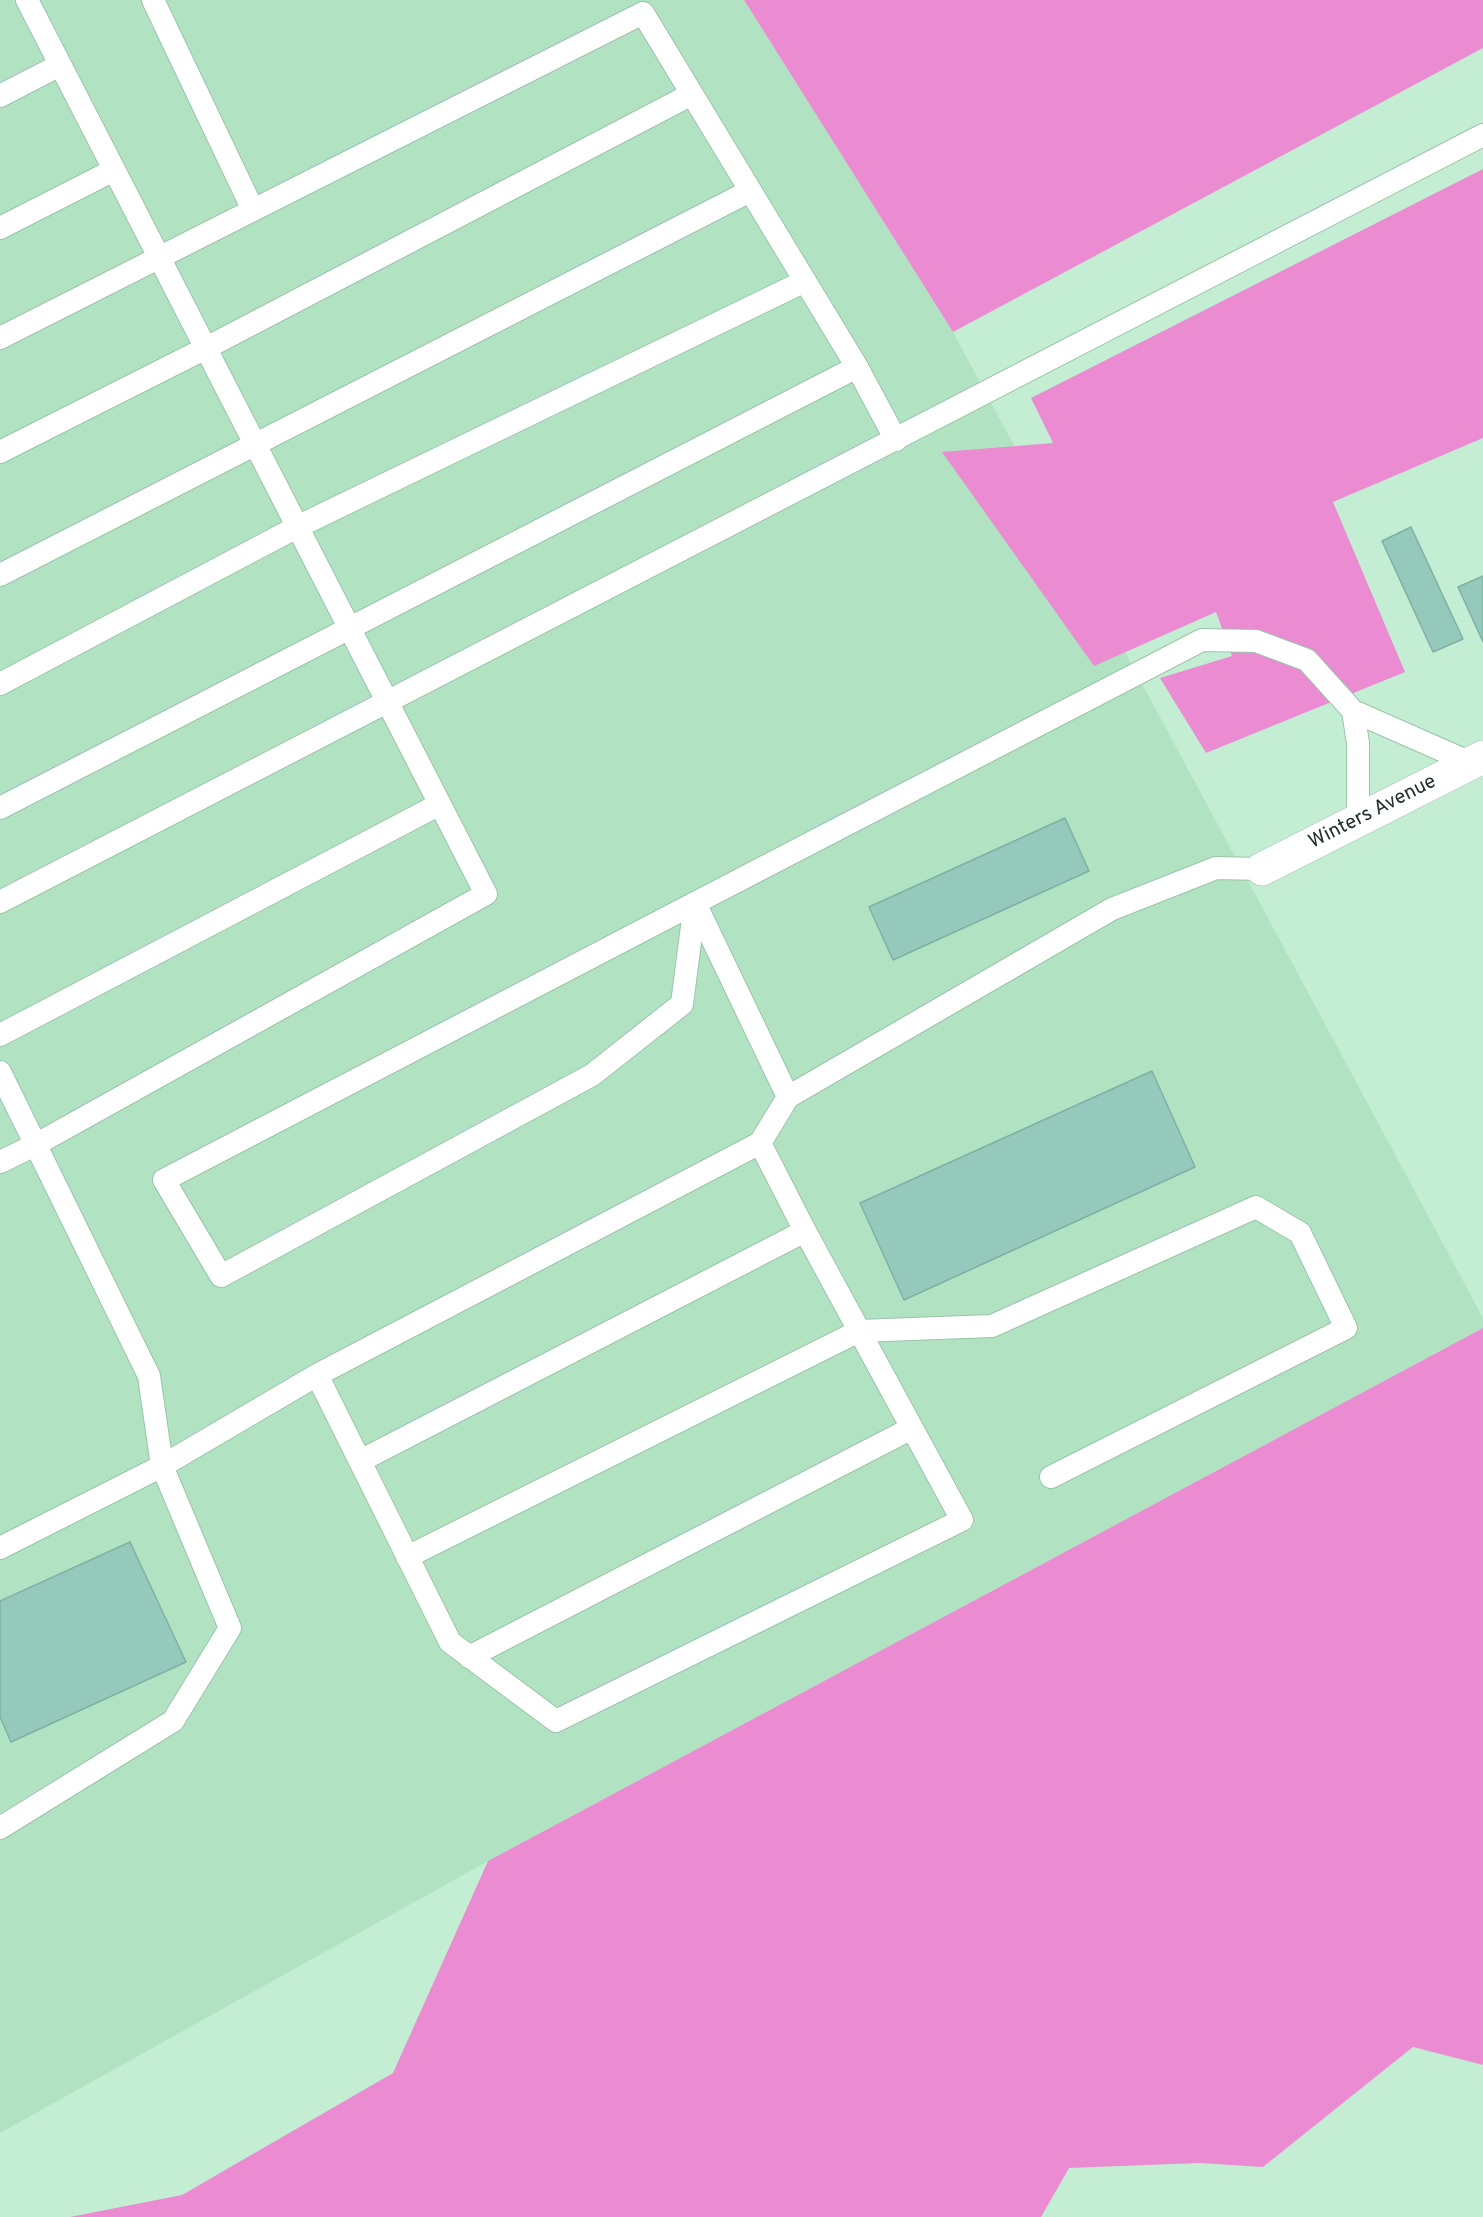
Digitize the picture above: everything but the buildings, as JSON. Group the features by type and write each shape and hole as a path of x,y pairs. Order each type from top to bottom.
{"street":[{"name":"Winters Avenue","path":"1262,869 1477,760"}],"lane":[{"path":"0,1162 486,894 27,0"},
{"path":"153,0 253,210"},
{"path":"0,338 643,13 856,367 896,440"},
{"path":"0,96 60,65"},
{"path":"0,452 206,348 692,94"},
{"path":"0,902 1483,135"},
{"path":"0,228 114,170"},
{"path":"0,575 750,191"},
{"path":"0,684 297,527 805,281"},
{"path":"0,808 856,367"},
{"path":"695,903 682,1004 601,1068 592,1075 221,1276 164,1180 695,903 1202,640 1256,641 1307,660 1353,711 1477,760"},
{"path":"1353,711 1358,743 1358,820"},
{"path":"0,1035 440,804"},
{"path":"0,1548 162,1466 317,1375 760,1143 788,1097 1113,909 1216,868 1262,869"},
{"path":"695,903 788,1097"},
{"path":"0,1072 149,1376 162,1466 230,1628 174,1721 0,1828"},
{"path":"317,1375 450,1642 556,1721 962,1520 804,1231 760,1143"},
{"path":"407,1557 859,1331 992,1326 1256,1207 1300,1233 1346,1328 1051,1477"},
{"path":"360,1461 804,1231"},
{"path":"469,1657 912,1428"}],"shaded area":[{"path":"0,0 744,0 953,332 1483,1318 1483,1328 488,1861 0,2133"},
{"path":"744,0 1483,0 1483,48 953,332"},
{"path":"1483,169 1483,438 1333,502 1405,672 1206,753 1160,678 1232,656 1216,612 1094,666 942,452 1053,443 1031,398"},
{"path":"1483,1328 1483,2065 1413,2047 1263,2167 1200,2163 1069,2168 1041,2217 70,2217 182,2195 393,2073 488,1861"}]}
